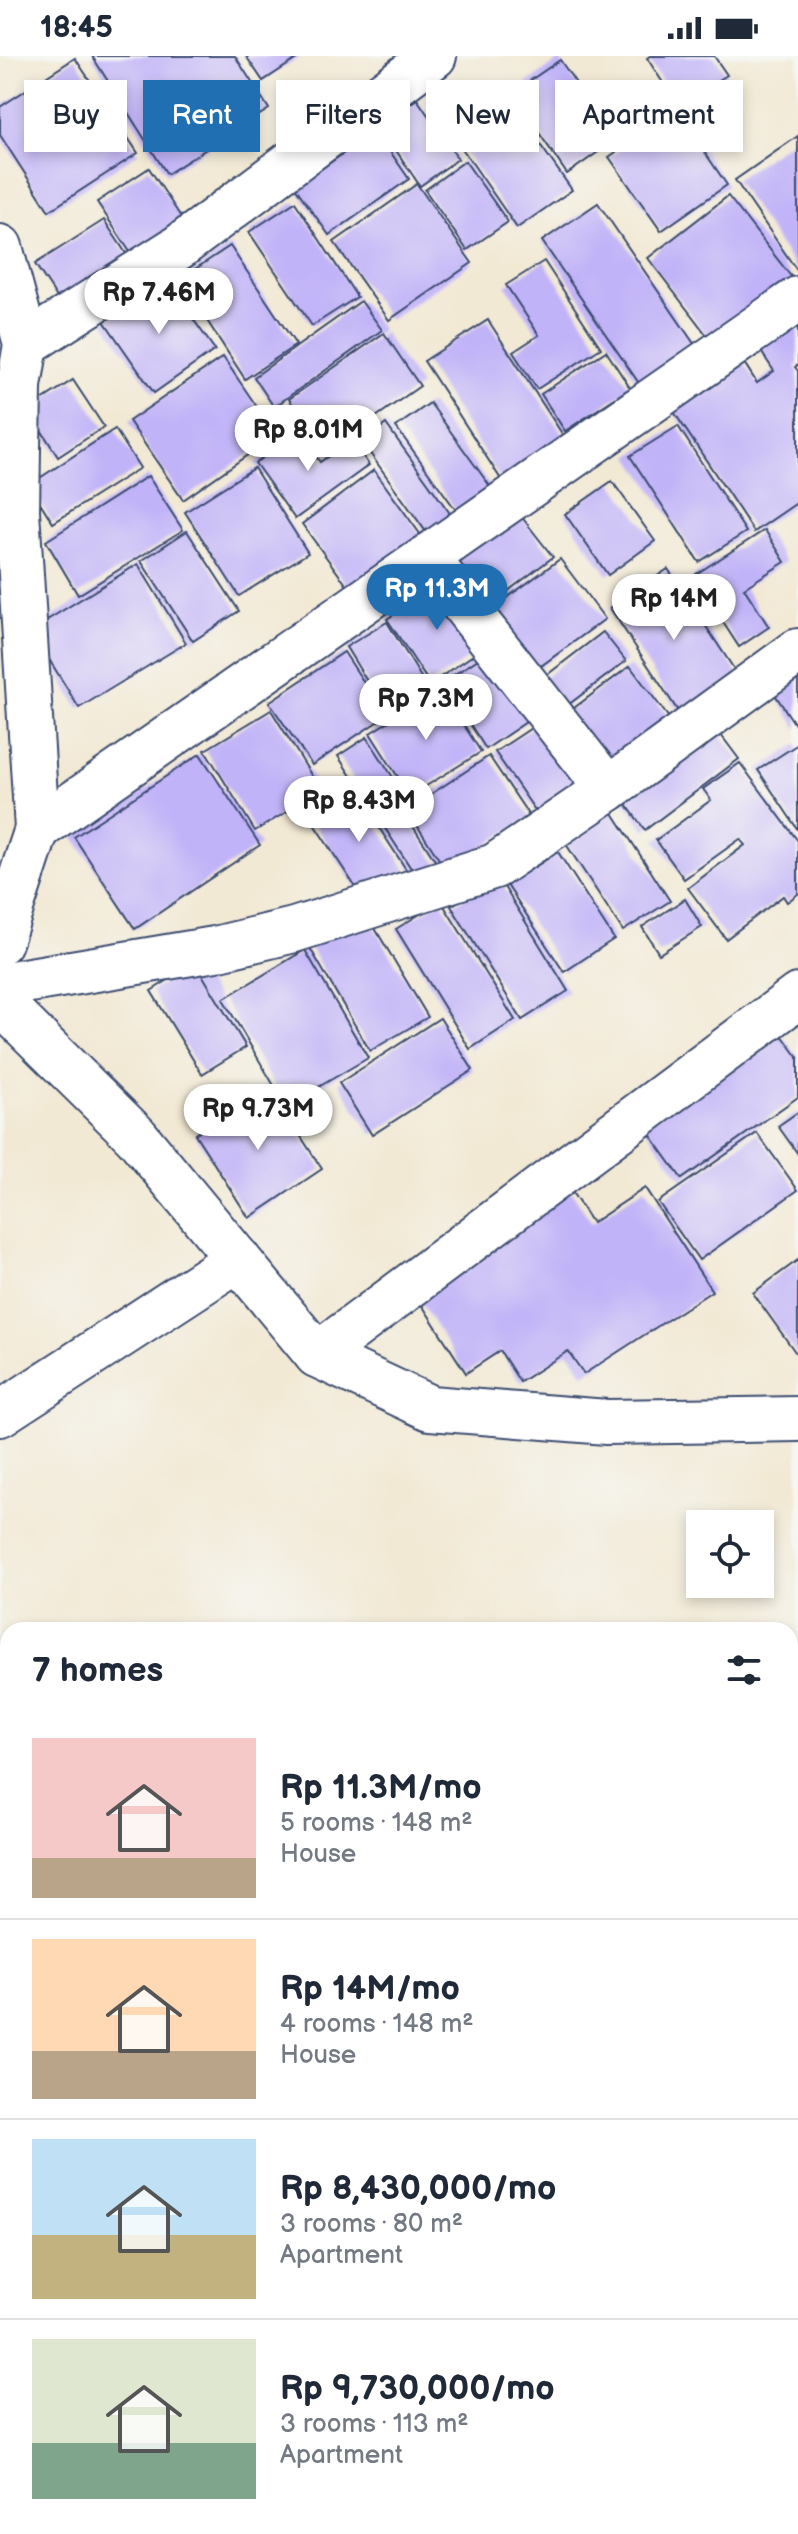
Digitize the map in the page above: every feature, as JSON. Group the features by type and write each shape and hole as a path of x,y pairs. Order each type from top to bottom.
{"street":[{"path":"26,344 179,247 434,56"},
{"path":"0,247 26,344 19,386 9,516 37,829 0,942"},
{"path":"37,829 798,299"},
{"path":"427,558 608,789"},
{"path":"0,985 215,949 294,930 495,866 608,789 798,651"},
{"path":"317,1355 798,996"},
{"path":"0,1002 136,1136 317,1355 430,1408 607,1422 798,1419"},
{"path":"0,1414 238,1259"}],"building":[{"path":"92,56 235,56 250,80 143,80 143,136 127,111 127,80 107,80"},
{"path":"246,56 301,56 263,81"},
{"path":"714,56 727,75 719,80 661,80 647,58"},
{"path":"75,58 90,80 41,80"},
{"path":"560,60 574,80 555,80 555,152 598,152 567,174 539,133 539,80 531,80"},
{"path":"24,91 24,152 127,152 127,136 138,153 49,211 0,135 0,107"},
{"path":"260,95 269,109 260,115"},
{"path":"417,99 426,112 426,152 453,152 458,159 420,186 397,152 410,152 410,104"},
{"path":"798,136 798,272 735,180"},
{"path":"539,143 572,190 517,228 465,152 539,152"},
{"path":"153,152 202,152 167,174"},
{"path":"346,152 390,152 409,179 329,235 295,187"},
{"path":"616,152 705,152 727,185 661,231 609,157"},
{"path":"465,161 508,222 467,250 425,190"},
{"path":"149,168 188,228 136,261 97,202"},
{"path":"417,184 472,263 389,320 334,242"},
{"path":"728,196 793,279 712,342 648,258"},
{"path":"295,202 357,297 312,326 249,232"},
{"path":"598,203 701,354 645,392 542,241"},
{"path":"104,220 133,264 64,308 35,264"},
{"path":"230,246 296,345 245,379 180,279"},
{"path":"544,261 601,348 537,389 513,352 539,335 506,285"},
{"path":"164,278 215,350 154,393 104,321"},
{"path":"361,301 382,330 274,407 254,377"},
{"path":"488,320 572,449 508,490 424,361"},
{"path":"794,322 798,328 798,365 795,367 798,371 798,502 754,532 668,403 739,355 757,383 774,371 758,347"},
{"path":"384,333 420,386 326,452 289,399"},
{"path":"606,351 630,388 565,431 541,394"},
{"path":"223,357 276,435 183,500 129,421"},
{"path":"73,380 104,427 58,457 28,409"},
{"path":"430,403 500,500 466,524 396,427"},
{"path":"386,424 459,526 434,543 362,442"},
{"path":"678,426 746,532 699,562 630,456"},
{"path":"115,429 140,468 53,523 29,485"},
{"path":"298,432 320,462 351,440 369,465 295,519 255,463"},
{"path":"254,468 308,553 239,596 185,512"},
{"path":"374,470 423,538 351,591 302,524"},
{"path":"148,476 183,530 78,595 46,541"},
{"path":"612,481 655,541 608,575 565,514"},
{"path":"517,511 553,557 479,613 444,567"},
{"path":"765,530 785,562 744,588 769,627 739,647 693,576"},
{"path":"187,531 239,611 193,641 141,561"},
{"path":"560,559 605,619 526,677 481,617"},
{"path":"138,564 186,643 79,708 31,630"},
{"path":"668,569 738,675 680,714 610,608"},
{"path":"445,581 488,645 430,684 387,619"},
{"path":"387,622 427,687 386,712 346,647"},
{"path":"603,632 626,661 556,714 534,685"},
{"path":"492,650 535,716 486,749 443,682"},
{"path":"344,652 386,716 312,765 269,702"},
{"path":"630,666 672,722 604,773 562,717"},
{"path":"798,673 798,729 772,690"},
{"path":"441,689 481,752 410,796 370,733"},
{"path":"271,710 321,791 255,831 205,750"},
{"path":"539,723 582,786 539,816 495,752"},
{"path":"712,723 739,759 645,830 618,793"},
{"path":"367,737 409,802 401,808 438,865 418,879 338,756"},
{"path":"798,744 798,830 758,770"},
{"path":"200,754 260,845 135,929 74,837"},
{"path":"489,756 530,817 446,870 407,810"},
{"path":"740,763 798,841 798,894 787,902 783,896 726,939 688,888 745,845 740,839 684,879 656,840 711,800 703,789"},
{"path":"350,783 411,877 368,906 306,812"},
{"path":"611,810 670,901 623,931 564,841"},
{"path":"558,852 614,939 564,972 507,885"},
{"path":"498,877 568,991 522,1020 451,906"},
{"path":"685,899 702,927 659,954 642,927"},
{"path":"441,901 515,1020 470,1049 396,929"},
{"path":"367,915 428,1017 370,1051 310,948"},
{"path":"305,950 368,1058 286,1106 223,999"},
{"path":"195,963 246,1047 202,1074 151,991"},
{"path":"440,1018 473,1070 372,1135 339,1083"},
{"path":"779,1031 798,1057 798,1097 682,1179 644,1126"},
{"path":"268,1086 322,1169 249,1218 195,1134"},
{"path":"798,1112 798,1154 778,1126"},
{"path":"757,1133 798,1190 699,1260 658,1202"},
{"path":"568,1186 592,1223 645,1188 712,1291 584,1374 568,1351 520,1382 500,1351 466,1373 411,1288"},
{"path":"798,1260 798,1356 753,1293"}]}
